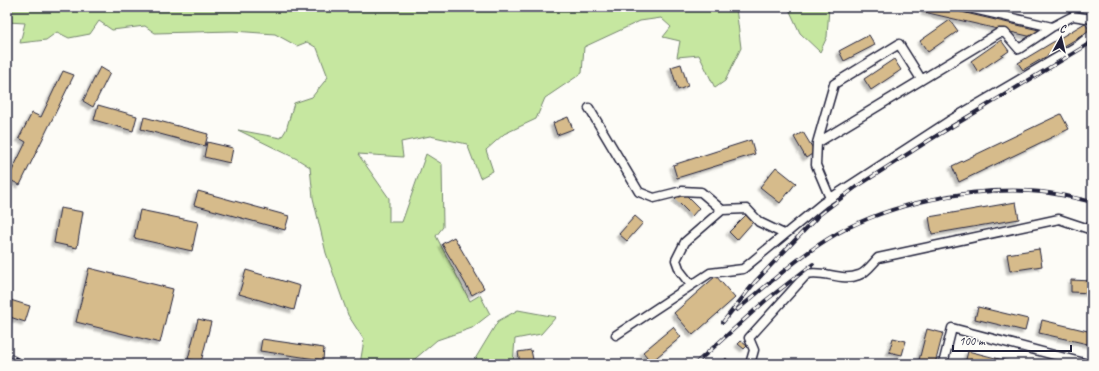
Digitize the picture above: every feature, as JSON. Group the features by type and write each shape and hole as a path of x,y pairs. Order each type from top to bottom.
{"lane":[{"path":"965,7 1052,27"},
{"path":"817,143 999,33 1005,33 1019,49 1052,27 1073,16 1092,19"},
{"path":"616,335 710,273 743,269 830,198 949,121 1077,46 1092,34"},
{"path":"830,198 816,165 817,143 834,84 899,44 921,79"},
{"path":"589,108 639,192 654,198 682,191 701,192 722,210"},
{"path":"691,285 680,272 676,260 685,242 722,210 747,209 759,222 784,234"},
{"path":"750,364 754,350 749,338 807,274 818,272 843,278 861,275 878,258 1059,219 1092,230"},
{"path":"942,364 952,328 1088,364"}],"green space":[{"path":"7,7 742,7 736,8 741,48 725,81 715,88 699,55 677,57 680,41 663,37 671,27 661,18 640,21 584,47 582,73 545,98 536,119 504,134 486,150 493,171 480,178 467,144 430,136 401,142 403,157 358,154 389,198 389,222 402,222 426,154 442,164 443,227 436,236 470,301 480,295 490,314 472,328 437,340 409,364 360,364 364,340 348,315 326,253 313,198 310,167 238,130 281,138 286,130 294,103 312,97 328,77 317,48 307,42 297,46 275,34 233,31 155,33 145,26 112,30 99,21 90,34 69,38 57,32 46,40 20,43 25,23 7,22"},
{"path":"788,7 829,7 827,37 820,52 800,33"},
{"path":"518,310 556,317 541,334 515,339 513,364 472,364 498,321"}],"building":[{"path":"926,7 940,7 1043,31 1041,39 924,12"},
{"path":"950,20 958,31 928,52 920,41"},
{"path":"1085,23 1090,31 1023,70 1018,63"},
{"path":"869,35 875,45 844,61 839,51"},
{"path":"1001,40 1009,51 978,72 971,61"},
{"path":"894,59 901,70 871,90 864,79"},
{"path":"681,64 688,86 678,90 671,67"},
{"path":"100,67 110,73 93,107 83,101"},
{"path":"63,71 74,75 20,185 8,179 26,142 19,138 32,113 41,117"},
{"path":"98,105 137,116 133,131 94,120"},
{"path":"1061,114 1069,129 959,182 952,166"},
{"path":"144,117 208,134 205,146 141,129"},
{"path":"568,117 573,129 557,135 553,123"},
{"path":"803,132 815,152 806,158 794,137"},
{"path":"751,140 755,154 677,178 673,165"},
{"path":"207,142 233,148 230,163 204,157"},
{"path":"776,167 796,183 780,203 760,187"},
{"path":"198,191 289,216 285,230 194,205"},
{"path":"682,191 699,208 692,216 675,199"},
{"path":"1016,202 1019,219 932,234 929,217"},
{"path":"60,208 83,212 77,248 54,243"},
{"path":"140,210 198,222 192,251 134,238"},
{"path":"746,215 753,222 737,240 729,232"},
{"path":"635,216 643,223 627,241 619,234"},
{"path":"454,237 484,288 472,295 442,244"},
{"path":"1039,249 1042,266 1010,271 1007,254"},
{"path":"89,268 173,289 160,343 76,322"},
{"path":"246,270 300,286 294,310 239,294"},
{"path":"716,276 735,298 693,335 674,313"},
{"path":"1071,280 1092,281 1092,293 1071,292"},
{"path":"7,299 30,306 25,322 7,316"},
{"path":"978,307 1028,319 1025,331 975,319"},
{"path":"198,319 211,322 201,362 188,359"},
{"path":"1042,320 1092,332 1092,345 1039,333"},
{"path":"673,327 681,337 651,362 643,352"},
{"path":"927,329 943,333 935,364 918,364"},
{"path":"893,338 906,341 902,355 889,352"},
{"path":"262,339 324,348 323,360 260,351"},
{"path":"741,341 747,346 744,349 738,344"},
{"path":"531,350 534,364 520,364 518,352"},
{"path":"968,351 1019,364 965,364"},
{"path":"726,358 732,364 720,364"}],"railway":[{"path":"723,322 755,282 819,215 856,187 928,141 1092,42"},
{"path":"737,310 786,269 825,241 859,222 882,213 931,200 981,192 1045,192 1092,202"},
{"path":"695,364 765,301 813,264"},
{"path":"7,354 27,364"}]}
